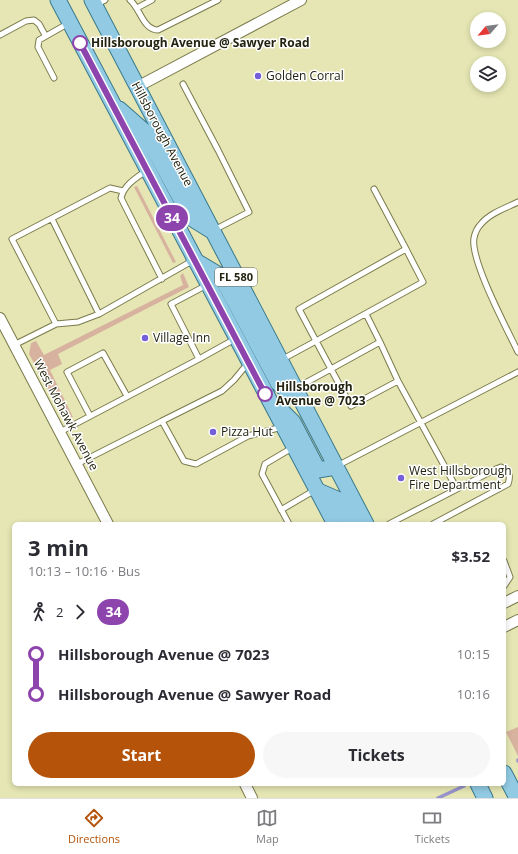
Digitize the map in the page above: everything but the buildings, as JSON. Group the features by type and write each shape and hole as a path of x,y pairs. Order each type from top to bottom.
{"main road":[{"name":"FL 580","path":"58,0 194,260 334,522"},
{"name":"Hillsborough Avenue","path":"97,2 137,87 365,522"},
{"path":"112,103 144,131 191,218 212,231"},
{"path":"194,260 221,276 278,383 303,404"},
{"path":"265,394 293,422 318,470 336,466"},
{"path":"316,490 339,500 351,522"},
{"path":"506,777 517,798"},
{"path":"479,786 485,798"}],"street":[{"path":"137,87 301,0"},
{"name":"West Mohawk Avenue","path":"0,318 107,522"},
{"path":"506,602 518,596"},
{"path":"506,626 518,620"},
{"path":"246,786 252,798"}],"lane":[{"path":"130,0 152,30 158,30 218,0"},
{"path":"137,8 152,0"},
{"path":"0,35 26,22 34,20 39,24 45,35"},
{"path":"54,78 38,47 39,40 45,35 69,23"},
{"path":"183,84 249,212 212,231"},
{"path":"147,170 131,182 123,191 121,198 162,279"},
{"path":"56,324 12,239 110,188 123,191"},
{"path":"280,360 423,282 374,189"},
{"path":"518,202 487,218 479,225 474,238 475,255 487,287 518,352"},
{"path":"52,218 99,314"},
{"path":"398,380 351,406 299,309 406,250"},
{"path":"14,345 56,324 78,322 99,314 194,260"},
{"path":"199,359 171,304 208,285"},
{"path":"366,314 398,380 457,489"},
{"path":"60,432 236,338"},
{"path":"295,388 380,342"},
{"path":"90,416 67,372 104,353 127,396"},
{"path":"77,464 222,391 234,380 248,362"},
{"path":"336,466 518,372"},
{"path":"162,421 184,461 196,464 248,436 282,426"},
{"path":"288,522 262,474 265,464 294,447"},
{"path":"393,522 501,467 508,473 510,478 508,484 437,522"},
{"path":"282,510 316,490"},
{"path":"506,566 510,577 506,583"}],"shaded area":[{"path":"137,186 176,262 173,263 134,187"},
{"path":"183,273 189,287 58,354 62,364 50,370 73,417 68,418 62,415 29,354 31,343 36,341 44,355 183,285 180,276"},
{"path":"518,727 518,756 506,732"}],"waterway":[{"path":"438,798 464,786"}],"bus line":[{"name":"34","path":"80,43 265,394"}],"place":[{"name":"Hillsborough Avenue @ Sawyer Road","path":"80,43"},
{"name":"Golden Corral","path":"258,76"},
{"name":"Village Inn","path":"145,338"},
{"name":"Hillsborough Avenue @ 7023","path":"265,394"},
{"name":"Pizza Hut","path":"213,432"},
{"name":"West Hillsborough Fire Department","path":"401,478"}]}
